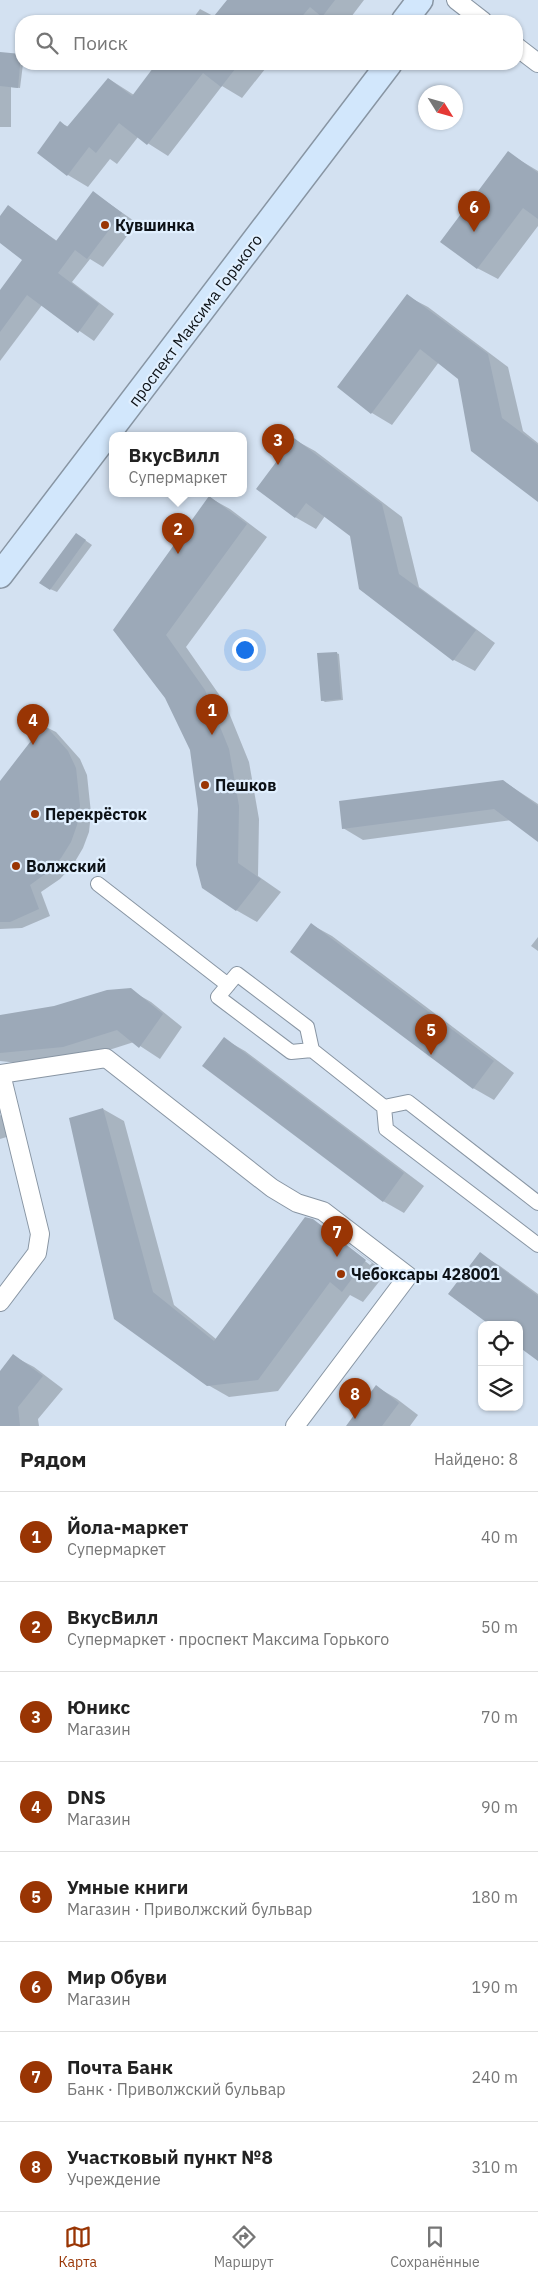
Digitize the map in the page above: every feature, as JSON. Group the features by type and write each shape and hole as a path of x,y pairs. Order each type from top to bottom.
{"main road":[{"path":"409,15 420,0"},
{"path":"426,15 437,0"},
{"name":"проспект Максима Горького","path":"0,575 114,415 224,269 368,70"},
{"name":"проспект Максима Горького","path":"224,269 384,70"},
{"name":"проспект Максима Горького","path":"0,552 114,415"}],"street":[{"path":"456,0 475,15"},
{"path":"523,52 538,63"},
{"path":"98,884 228,985"},
{"path":"312,1050 291,1052 218,997 236,974 307,1028 312,1050 384,1107 386,1129 538,1244"},
{"path":"0,1302 37,1253 40,1234 0,1074 106,1058 272,1188 297,1203 323,1211 408,1276 295,1426"},
{"path":"384,1107 408,1102 538,1204"}],"building":[{"path":"227,0 335,0 324,15 320,15 310,7 303,15 215,15"},
{"path":"0,52 15,53 15,70 20,70 18,88 0,86"},
{"path":"152,70 234,70 221,87 203,73 147,145 119,123 96,153 89,147 67,176 37,153 60,121 67,127 108,78 132,96"},
{"path":"508,151 538,173 538,219 523,208 477,269 440,242"},
{"path":"93,191 122,213 87,259 75,250 58,273 99,304 78,333 27,295 0,332 0,290 22,260 0,243 0,216 8,205 56,241"},
{"path":"407,294 488,354 502,418 538,445 538,502 471,451 458,379 420,349 371,414 337,387"},
{"path":"294,438 382,504 399,574 476,630 453,661 359,589 350,536 306,503 295,518 256,489"},
{"path":"208,497 247,524 166,635 205,690 229,749 239,806 238,863 261,879 236,911 202,888 196,865 198,809 190,750 165,698 113,630"},
{"path":"76,533 86,540 50,590 39,583"},
{"path":"337,652 341,699 321,701 317,653"},
{"name":"Волжский","path":"44,724 68,751 76,768 80,806 77,825 71,842 61,858 48,872 30,885 39,909 10,922 0,922 0,781"},
{"path":"503,780 538,806 538,842 494,809 342,829 339,801"},
{"path":"311,923 494,1061 473,1089 290,952"},
{"path":"131,988 163,1014 139,1048 117,1030 63,1047 0,1053 0,1015 54,1006 107,990"},
{"path":"224,1037 404,1173 383,1202 202,1066"},
{"path":"103,1108 153,1292 214,1341 305,1217 313,1219 366,1260 342,1292 330,1282 258,1380 207,1386 114,1319 69,1118"},
{"path":"480,1252 538,1296 538,1361 523,1350 523,1321 485,1321 448,1294"},
{"path":"13,1354 43,1376 18,1407 20,1426 0,1426 0,1371"},
{"path":"376,1385 399,1403 382,1426 346,1426"}],"place":[{"name":"Кувшинка","path":"105,225"},
{"name":"Мир Обуви","path":"474,232"},
{"name":"Юникс","path":"278,465"},
{"name":"ВкусВилл","path":"178,554"},
{"name":"Йола-маркет","path":"212,735"},
{"name":"DNS","path":"33,745"},
{"name":"Пешков","path":"205,785"},
{"name":"Перекрёсток","path":"35,814"},
{"name":"Волжский","path":"16,866"},
{"name":"Умные книги","path":"431,1055"},
{"name":"Почта Банк","path":"337,1257"},
{"name":"Чебоксары 428001","path":"341,1274"},
{"name":"Участковый пункт №8","path":"355,1419"}]}
